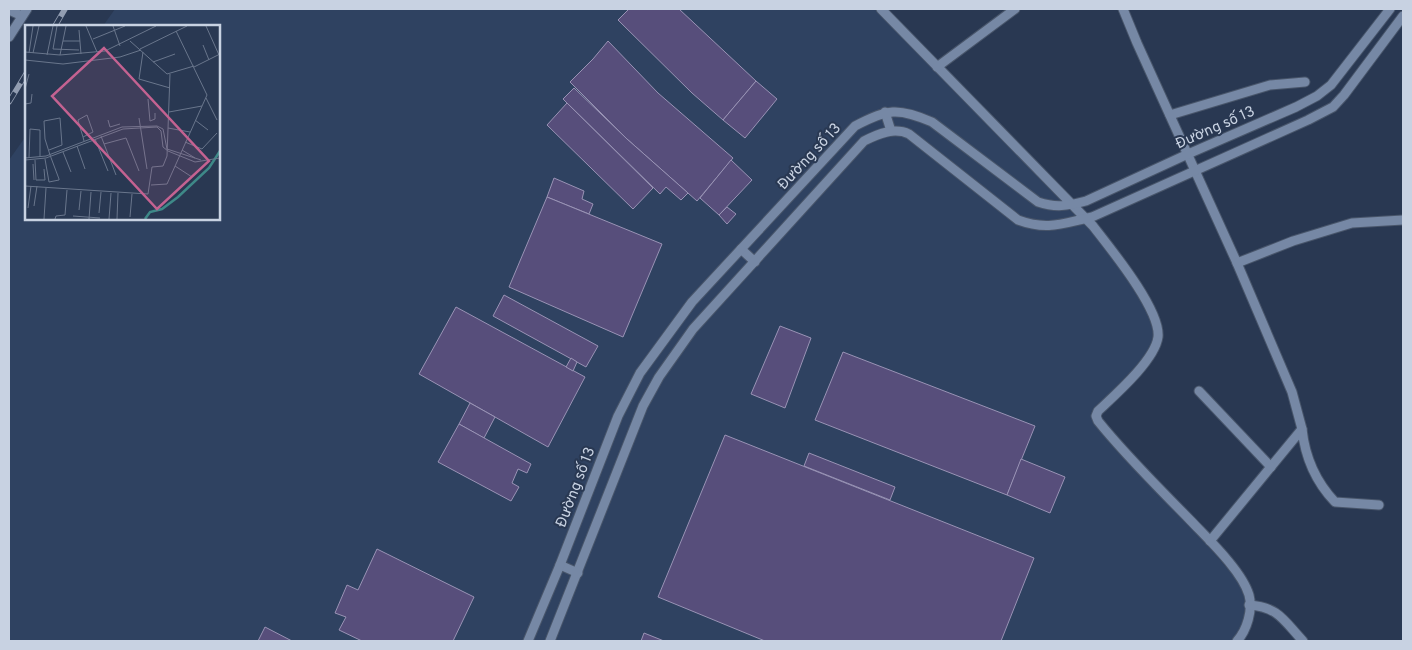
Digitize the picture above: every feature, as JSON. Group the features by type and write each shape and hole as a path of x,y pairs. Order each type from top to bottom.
{"street":[{"path":"881,9 1085,219 1118,257 1149,306 1156,321 1158,338 1148,358 1135,375 1098,411 1096,416 1116,444 1210,541 1242,579 1249,596 1250,617 1242,636 1237,641"},
{"path":"937,67 1015,9"},
{"path":"1123,9 1237,263 1292,392 1302,429 1306,456 1324,491 1335,502 1379,505"},
{"name":"Đường số 13","path":"528,641 618,416 640,373 688,308 855,126 886,112 910,113 932,122 1038,202 1052,206 1072,205 1086,201 1317,96 1332,84 1390,9"},
{"path":"9,10 25,12 9,37"},
{"name":"Đường số 13","path":"550,641 643,406 659,377 693,330 864,141 878,134 903,131 1018,220 1044,227 1060,225 1092,217 1333,107 1361,74 1403,16"},
{"path":"1170,115 1270,85 1306,82"},
{"path":"886,112 891,131"},
{"path":"1237,263 1293,241 1352,223 1403,220"},
{"path":"741,249 755,262"},
{"path":"1199,391 1271,467"},
{"path":"1210,541 1302,429"},
{"path":"560,565 578,573"},
{"path":"1250,605 1264,606 1274,610 1303,641"}],"shaded area":[{"path":"115,9 875,9 1090,230 1114,259 1145,308 1152,322 1154,337 1145,356 1096,408 1092,416 1094,423 1113,447 1207,545 1238,581 1245,597 1245,616 1239,633 1231,641 9,641 9,160 25,137 25,220 220,220 220,25 104,25"}],"building":[{"path":"629,9 679,9 756,81 723,120 692,93 618,20"},
{"path":"608,41 658,93 733,158 697,201 627,139 570,82"},
{"path":"756,81 777,99 745,138 723,120"},
{"path":"574,88 627,139 688,193 681,200 666,187 660,194 563,99"},
{"path":"567,103 653,188 633,209 547,125"},
{"path":"731,160 752,180 719,215 700,198"},
{"path":"554,178 584,191 582,199 593,204 589,214 547,197"},
{"path":"547,197 662,244 623,337 509,287"},
{"path":"727,207 736,214 727,224 719,215"},
{"path":"504,295 598,346 586,367 493,316"},
{"path":"456,307 585,377 548,447 419,374"},
{"path":"780,326 811,338 785,408 751,394"},
{"path":"843,352 1035,426 1007,495 815,420"},
{"path":"571,358 577,362 573,371 566,367"},
{"path":"470,403 495,417 484,438 459,424"},
{"path":"459,424 531,464 527,473 518,469 512,483 519,487 511,501 438,462"},
{"path":"725,435 1034,558 1001,641 765,641 658,597"},
{"path":"809,453 895,487 890,500 804,466"},
{"path":"1021,459 1065,477 1050,513 1007,495"},
{"path":"377,549 474,597 453,641 362,641 339,630 346,617 335,613 347,585 358,590"},
{"path":"265,627 292,641 258,641"},
{"path":"644,633 664,641 641,641"}],"railway":[{"path":"56,25 65,9"},
{"path":"9,102 25,76"}]}
